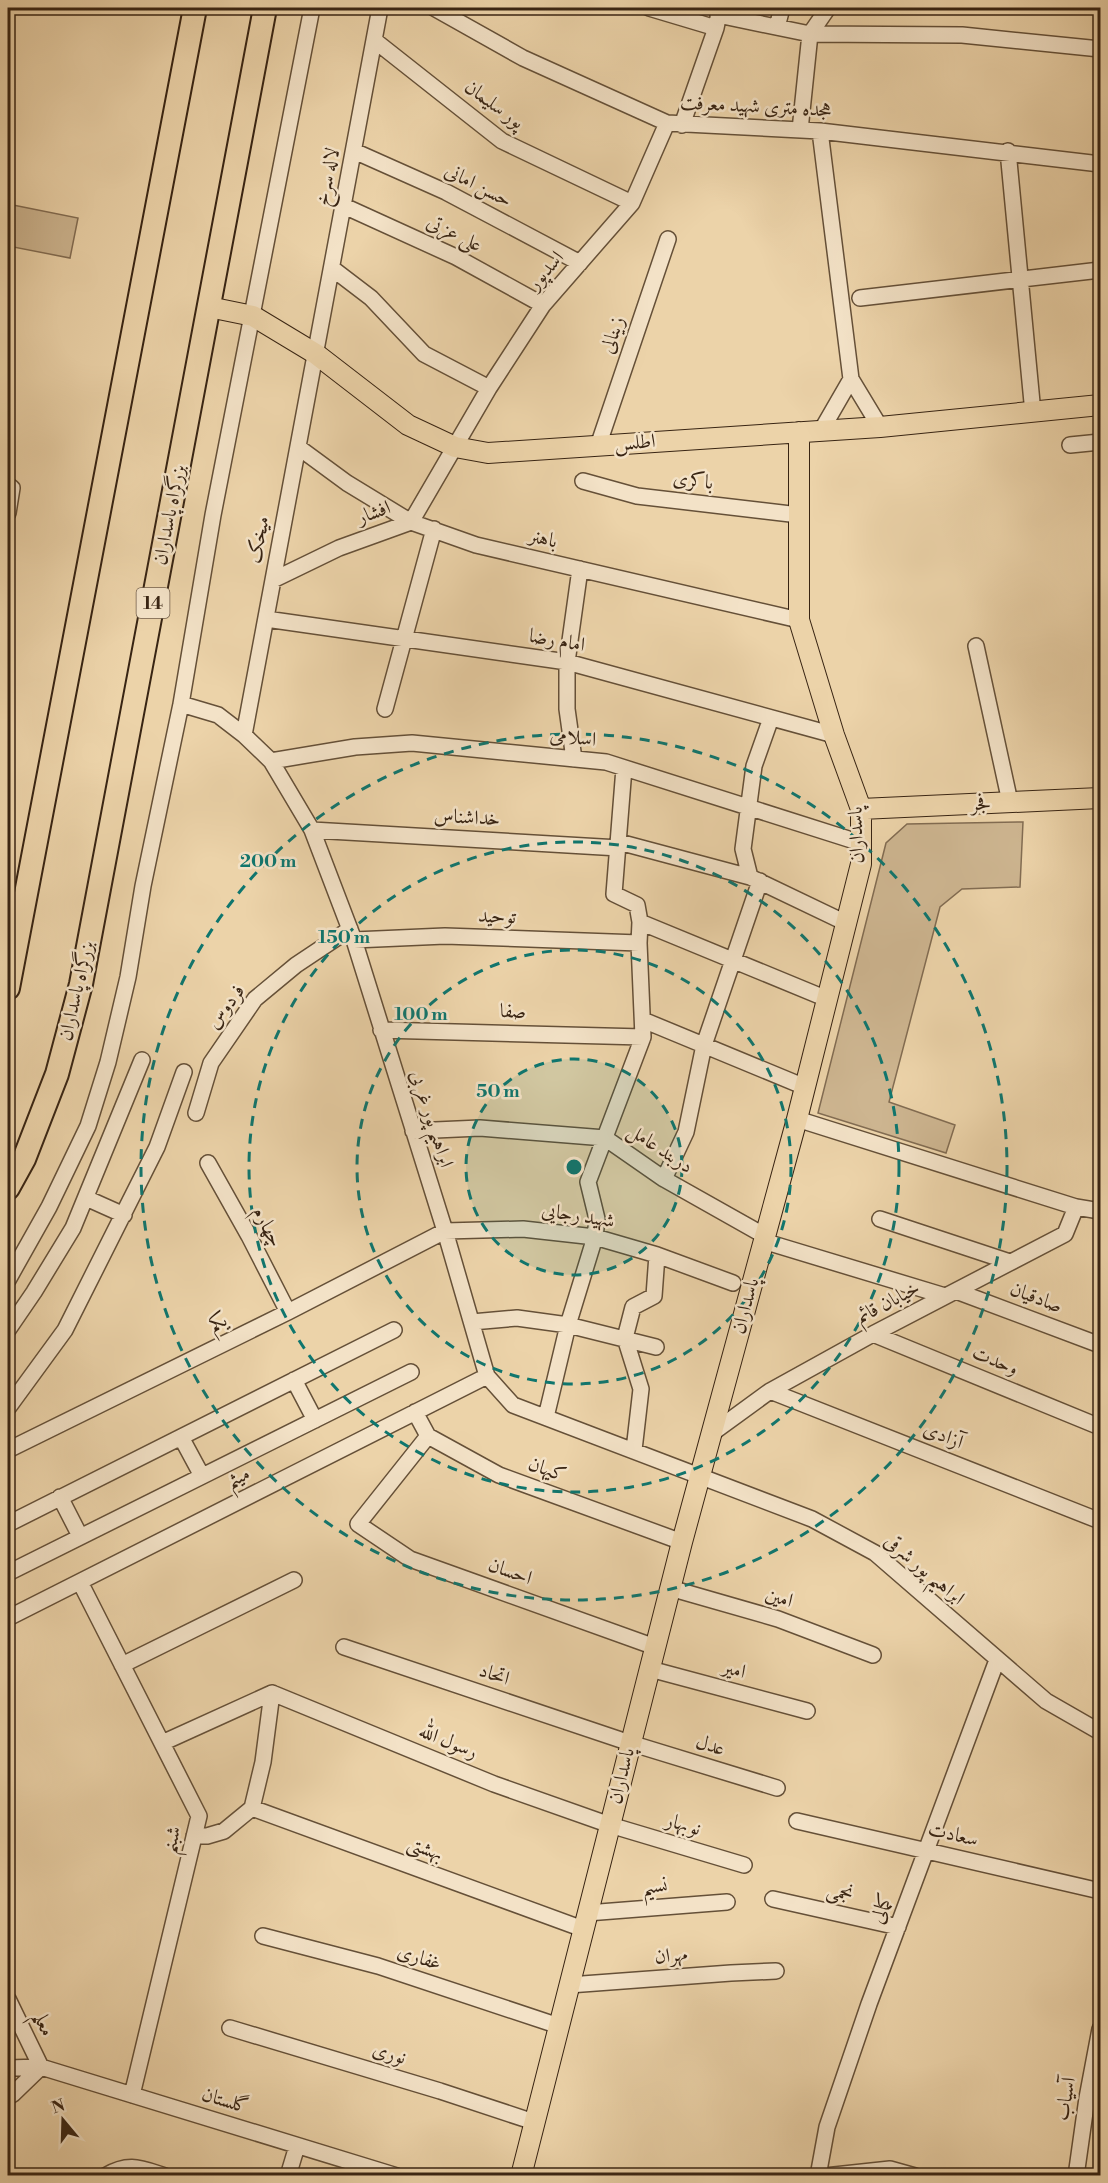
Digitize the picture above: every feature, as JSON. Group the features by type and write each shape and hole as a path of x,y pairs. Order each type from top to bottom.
{"highway":[{"path":"8,988 195,8"},
{"name":"بزرگراه پاسداران","path":"8,1188 24,1159 57,1074 81,984 265,8"}],"main road":[{"name":"اطلس","path":"209,307 253,316 316,354 408,425 455,447 488,453 880,427 1101,405"},
{"name":"پاسداران","path":"521,2175 670,1588 797,1119 861,864 861,809 834,735 799,620 799,432"},
{"name":"فجر","path":"861,809 1101,798"}],"street":[{"path":"8,1280 49,1207 88,1126 108,1062 128,977 143,886 181,704 213,515 312,8"},
{"name":"لاله سرخ","path":"316,354 380,8"},
{"name":"هجده متری شهید معرفت","path":"434,8 523,58 667,123 820,131 1008,151 1101,164"},
{"path":"649,8 718,17 810,34 962,35 1101,49"},
{"path":"777,27 782,8"},
{"path":"800,130 810,34 828,8"},
{"path":"682,125 718,17"},
{"name":"پور سلیمان","path":"374,40 502,141 632,202"},
{"name":"اسدپور","path":"455,447 489,388 543,305 632,202 667,123"},
{"path":"820,131 850,379 880,427"},
{"name":"حسن امانی","path":"354,151 446,192 580,263"},
{"path":"1008,151 1033,413"},
{"name":"علی عزتی","path":"344,206 456,257 543,305"},
{"name":"زینالی","path":"598,446 668,238"},
{"path":"333,269 371,298 424,354 489,388"},
{"path":"860,298 1101,270"},
{"name":"میخک","path":"244,735 316,354"},
{"path":"821,431 850,379"},
{"path":"1070,445 1101,442"},
{"name":"باهنر","path":"298,447 347,483 411,522 476,545 799,620"},
{"name":"افشار","path":"273,579 339,548 411,522 455,447"},
{"name":"باکری","path":"583,482 637,496 799,515"},
{"path":"8,485 12,488 8,513"},
{"path":"385,709 434,529"},
{"path":"574,759 567,709 567,662 580,568"},
{"name":"امام رضا","path":"266,620 567,662 834,735"},
{"path":"976,646 1010,802"},
{"name":"ابراهیم پور غربی","path":"181,704 218,715 244,735 271,761 312,830 352,935 445,1231 487,1376 513,1405 700,1475"},
{"path":"664,1179 686,1132 704,1045 733,960 755,879 743,849 754,766 771,718"},
{"name":"اسلامی","path":"271,761 355,747 412,743 606,762 861,843"},
{"path":"546,1418 568,1325 595,1237 597,1219 588,1182 644,1037 638,905 614,894 624,768"},
{"name":"خداشناس","path":"312,830 619,845 755,879 846,923"},
{"path":"640,921 827,999"},
{"name":"توحید","path":"352,935 639,942"},
{"name":"فردوس","path":"196,1113 211,1064 255,999 296,965 352,935"},
{"path":"643,1020 804,1088"},
{"name":"صفا","path":"381,1030 644,1037"},
{"path":"8,1330 73,1228 142,1060"},
{"path":"8,1408 65,1330 157,1147 184,1072"},
{"path":"797,1119 1076,1207 1101,1211"},
{"name":"دربند عامل","path":"413,1131 480,1128 605,1138 664,1179 764,1239 951,1293"},
{"name":"چهارم","path":"208,1163 288,1312"},
{"path":"86,1197 124,1215"},
{"name":"خیابان قائم","path":"711,1434 770,1391 873,1334 1065,1234 1076,1207"},
{"path":"880,1220 1010,1262"},
{"name":"شهید رجایی","path":"445,1231 523,1229 595,1237 657,1255 733,1283"},
{"name":"یکم","path":"8,1450 288,1312 445,1231"},
{"path":"634,1450 641,1389 625,1338 633,1307 654,1296 657,1255"},
{"name":"صادقیان","path":"951,1293 1101,1345"},
{"path":"472,1322 517,1318 568,1325 656,1347"},
{"path":"8,1524 394,1330"},
{"name":"وحدت","path":"873,1334 1101,1427"},
{"path":"8,1573 411,1372"},
{"name":"میثم","path":"8,1618 487,1376"},
{"path":"294,1380 315,1420"},
{"name":"آزادی","path":"770,1391 1101,1521"},
{"path":"415,1412 428,1436"},
{"name":"احسان","path":"428,1436 358,1524 410,1559 655,1647"},
{"name":"کیهان","path":"428,1436 499,1475 682,1542"},
{"path":"181,1437 202,1476"},
{"name":"ابراهیم پور شرقی","path":"700,1475 812,1519 875,1553 1046,1701 1101,1732"},
{"path":"60,1497 80,1536"},
{"path":"122,1665 294,1580"},
{"name":"شبنم","path":"80,1582 199,1816 132,2095"},
{"name":"امین","path":"670,1588 778,1619 873,1655"},
{"name":"اتحاد","path":"344,1647 630,1743"},
{"name":"کمالی","path":"818,2175 827,2127 997,1660"},
{"name":"امیر","path":"650,1669 807,1711"},
{"path":"162,1743 272,1693"},
{"path":"194,1836 225,1832 252,1808 263,1762 272,1693"},
{"name":"رسول الله","path":"272,1693 494,1784 610,1825"},
{"name":"عدل","path":"630,1743 777,1788"},
{"name":"بهشتی","path":"252,1808 585,1921"},
{"name":"سعادت","path":"797,1821 1101,1891"},
{"name":"نوبهار","path":"610,1825 744,1865"},
{"name":"نجمی","path":"773,1899 898,1927"},
{"name":"نسیم","path":"585,1921 727,1902"},
{"name":"غفاری","path":"263,1936 378,1966 559,2026"},
{"name":"مهران","path":"569,1985 776,1971"},
{"name":"معلم","path":"8,1999 41,2067"},
{"name":"نوری","path":"230,2028 440,2091 534,2122"},
{"name":"آسیاب","path":"1076,2175 1101,2029"},
{"path":"8,2097 41,2067"},
{"name":"گلستان","path":"8,2068 41,2067 397,2175"},
{"path":"288,2175 297,2146"},
{"path":"105,2175 135,2166 165,2175"},
{"path":"825,2175 890,2169 915,2175"}],"shaded area":[{"path":"8,204 78,218 70,258 8,246"},
{"path":"1023,822 1020,887 962,889 940,907 889,1102 955,1125 946,1153 818,1113 886,843 907,824"}]}
